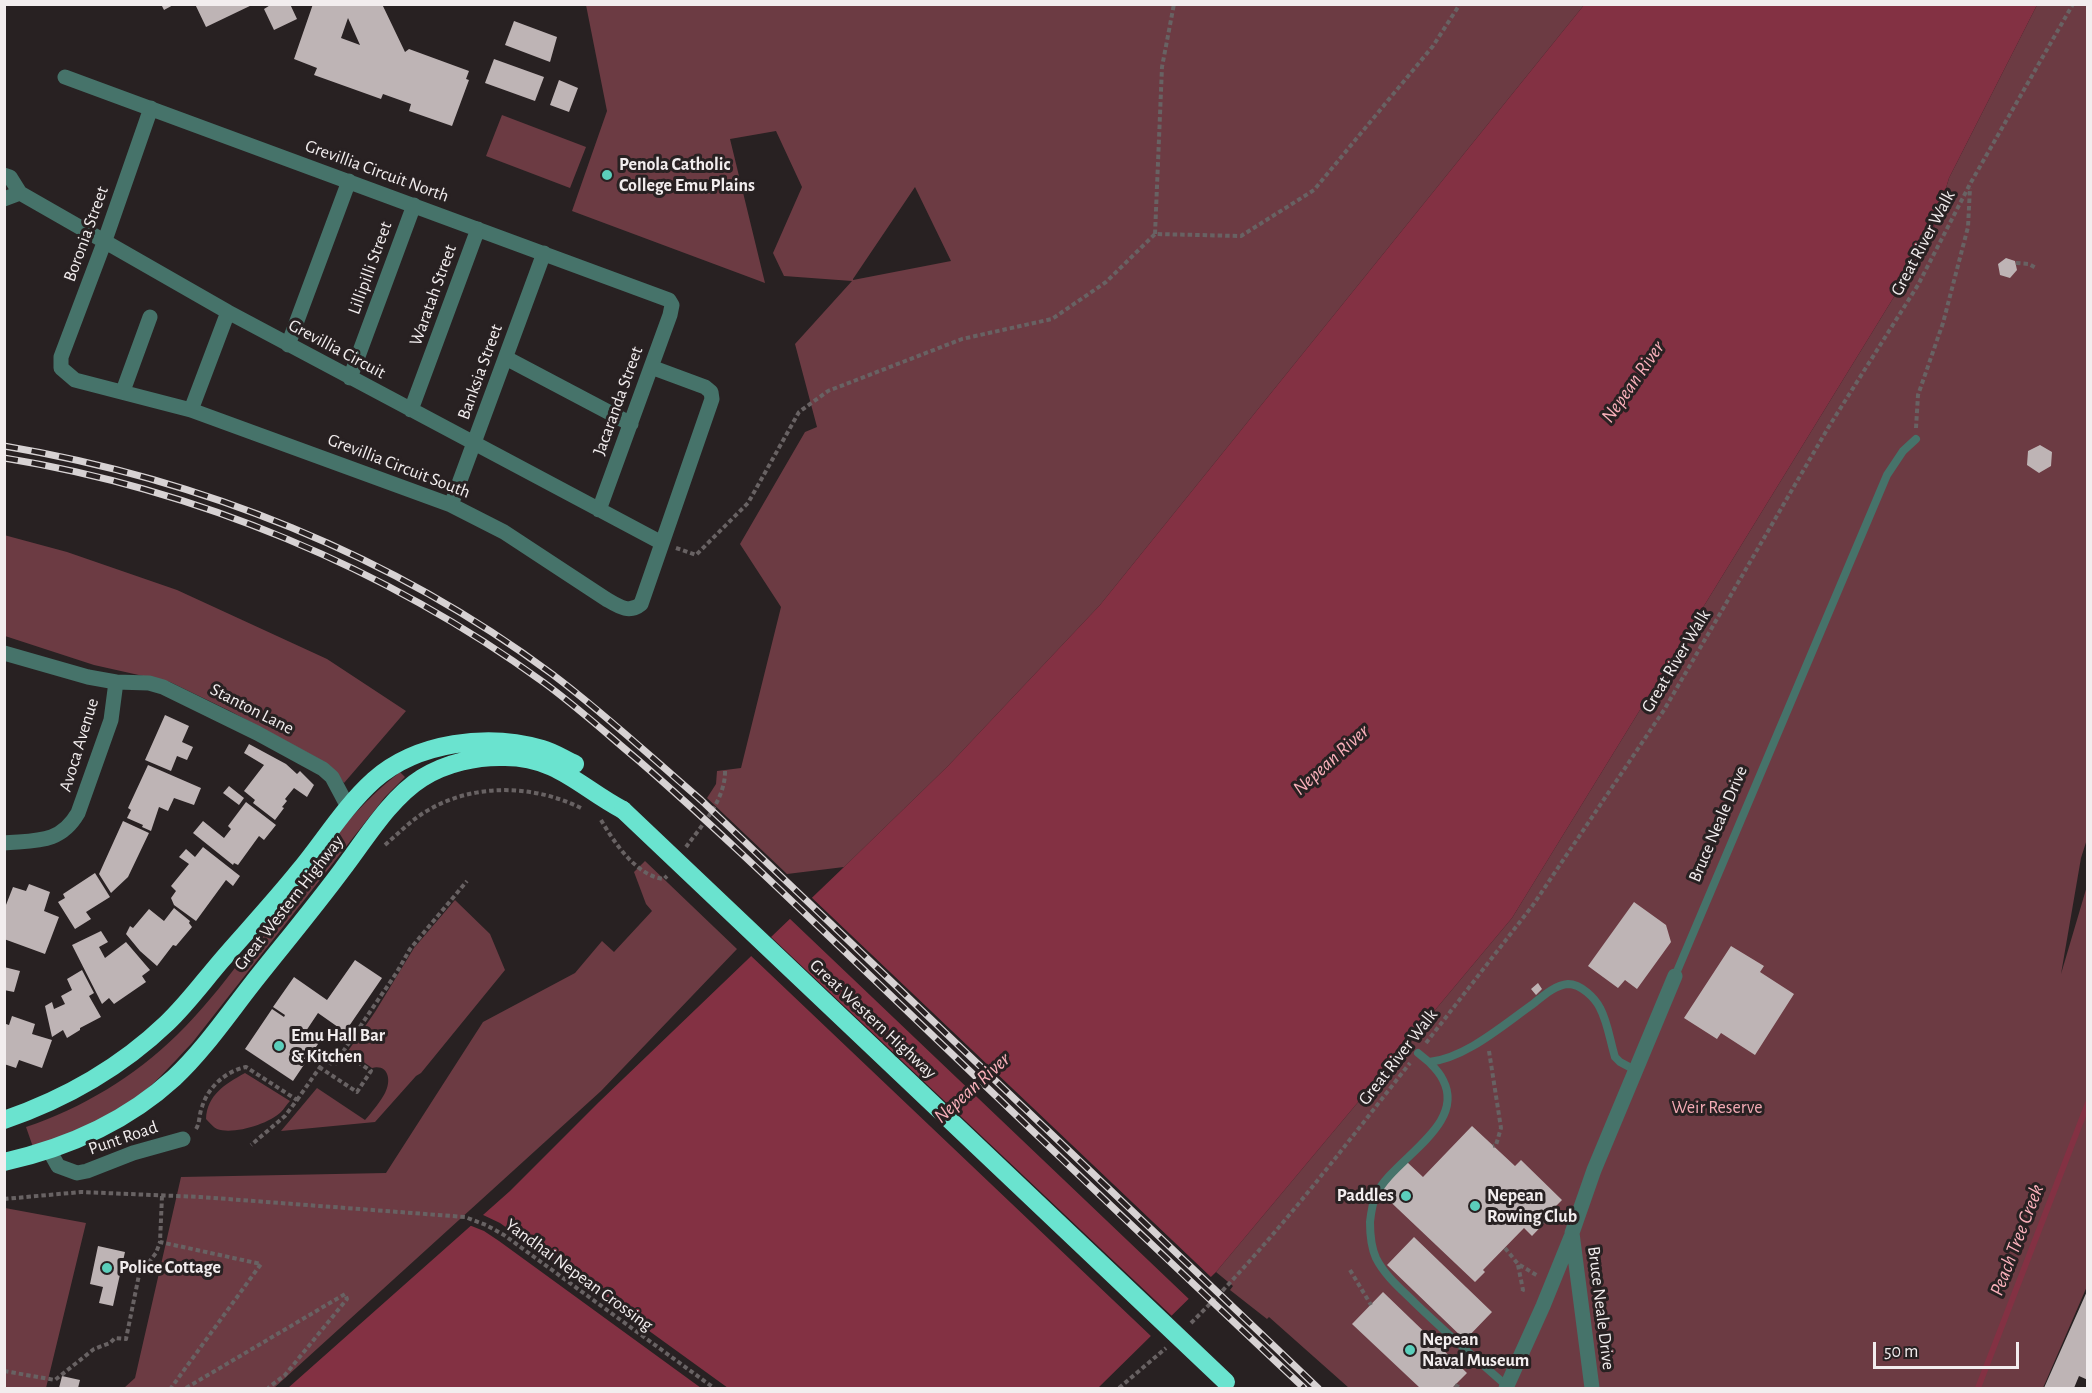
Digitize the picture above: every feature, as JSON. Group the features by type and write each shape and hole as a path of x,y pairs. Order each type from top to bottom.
{"highway":[{"name":"Great Western Highway","path":"4,1120 61,1098 116,1066 168,1023 299,871 348,807 389,768 429,751 453,744 478,741 527,745 576,765 618,796 618,817"},
{"name":"Great Western Highway","path":"4,1162 69,1143 136,1107 174,1078 207,1041 289,939 397,800 423,777 472,759 506,757 532,760 572,776 618,817 1229,1385"}],"street":[{"name":"Grevillia Circuit North","path":"65,77 660,296 669,300 672,305"},
{"name":"Boronia Street","path":"64,372 61,368 61,357 151,108"},
{"name":"Grevillia Circuit","path":"4,176 10,177 20,193 104,243 288,345 662,543"},
{"path":"288,345 349,181"},
{"path":"4,199 20,193"},
{"name":"Lillipilli Street","path":"350,378 414,205"},
{"name":"Waratah Street","path":"411,410 478,229"},
{"name":"Banksia Street","path":"451,505 544,253"},
{"name":"Jacaranda Street","path":"599,510 672,305"},
{"path":"191,410 228,312"},
{"path":"123,391 150,317"},
{"path":"506,358 630,424"},
{"path":"651,367 705,387 711,392 712,399 662,543"},
{"name":"Grevillia Circuit South","path":"64,372 75,380 191,410 451,505 504,532 620,607 635,609 641,604 662,543"},
{"name":"Avoca Avenue","path":"4,653 88,677 116,682 111,720 78,813 72,823 66,830 52,838 4,843"},
{"name":"Stanton Lane","path":"116,682 149,683 163,687 266,738 323,769 332,777 348,807"},
{"name":"Bruce Neale Drive","path":"1507,1387 1553,1283 1594,1170 1675,976"},
{"name":"Punt Road","path":"49,1150 58,1166 76,1173 183,1139"},
{"name":"Bruce Neale Drive","path":"1572,1233 1592,1389"}],"lane":[{"name":"Bruce Neale Drive","path":"1675,976 1887,475 1903,451 1916,439"},
{"path":"1429,1062 1455,1055 1489,1035 1554,989 1568,984 1575,985 1590,994 1600,1007 1616,1057 1620,1062 1635,1070"},
{"path":"1418,1053 1429,1062 1444,1081 1448,1098 1444,1117 1391,1174 1376,1194 1371,1216 1371,1243 1375,1256 1388,1277 1507,1387"}],"path":[{"path":"662,543 696,555 748,503 799,412 828,391 962,339 1052,319 1106,282 1155,234 1162,67 1174,4"},
{"path":"1155,234 1241,236 1314,190 1433,46 1460,4"},
{"name":"Great River Walk","path":"1231,1283 1338,1155 1533,905 1664,710 1828,428 1918,285 1970,184 2073,4"},
{"path":"1916,439 1918,395 1943,324 1968,227 1970,184"},
{"path":"2016,263 2030,264 2036,268"},
{"path":"383,847 424,812 445,802 491,790 542,793 588,811"},
{"path":"599,816 618,817"},
{"path":"251,1145 285,1116 325,1059 334,1065 410,949 467,881"},
{"path":"1489,1035 1490,1065 1501,1128 1496,1145 1493,1146"},
{"path":"320,1067 357,1092 371,1071 343,1052"},
{"path":"183,1139 198,1128 202,1104 215,1084 238,1069 246,1067 297,1100"},
{"name":"Yandhai Nepean Crossing","path":"4,1199 81,1192 201,1197 465,1217 486,1225 504,1236 714,1389"},
{"path":"4,1371 55,1380 94,1349 110,1343 115,1338 126,1339 139,1275 156,1254 160,1242 162,1196"},
{"path":"160,1242 261,1264 171,1389"},
{"path":"1505,1248 1518,1264 1553,1283"},
{"path":"1518,1264 1523,1290 1521,1294"},
{"path":"1350,1270 1371,1305"},
{"path":"186,1389 345,1294 347,1299 285,1375 268,1389"},
{"path":"1119,1389 1153,1361"},
{"path":"1455,1385 1460,1389"}],"green space":[{"path":"586,5 1584,5 1100,605 948,766 844,867 787,874 707,798 716,784 717,771 741,768 781,607 740,544 805,432 817,427 795,344 852,281 784,276 773,253 802,187 776,131 730,139 765,283 572,211 607,111","holes":["915,187 951,261 853,280"]},
{"name":"Weir Reserve","path":"2037,5 2087,5 2088,836 2081,858 2061,974 2087,886 2088,1284 2043,1388 1349,1388 1269,1317 1267,1319 1230,1290 1233,1286 1216,1272 1512,918 1932,235 1949,178"},
{"path":"502,115 586,147 570,188 486,156"},
{"path":"4,535 67,552 177,590 327,659 406,711 344,783 333,769 319,759 170,682 94,665 5,636"},
{"path":"400,772 405,777 385,797 192,1043 160,1076 143,1092 114,1112 80,1129 33,1147 26,1127 67,1111 106,1090 143,1064 177,1035 226,979 336,835 372,796"},
{"path":"645,861 737,949 601,1091 274,1388 124,1388 135,1378 181,1177 386,1173 483,1022 575,973 602,941 614,952 652,911 646,904 634,872"},
{"path":"455,900 490,934 505,970 421,1073 375,1122 281,1131 317,1088 365,1120 376,1107 387,1088 387,1074 382,1068 372,1068 348,1051 414,948"},
{"path":"245,1073 290,1101 281,1112 268,1121 232,1131 217,1129 206,1119 210,1103 218,1091"},
{"path":"5,1208 86,1223 46,1388 5,1388"}],"water":[{"name":"Nepean River","path":"1584,5 2037,5 1949,178 1932,235 1512,918 1216,1272 1098,1388 288,1388 510,1191 599,1102 948,766 1100,605"}],"pier":[{"path":"810,896 1213,1279 1191,1301 788,917"},
{"path":"769,935 1174,1318 1153,1338 749,954"},
{"path":"481,1214 500,1223 728,1388 701,1388 499,1241 469,1225"}],"building":[{"path":"161,4 175,4 164,10"},
{"path":"195,4 254,4 206,27"},
{"path":"272,4 290,4 297,19 274,30 264,9"},
{"path":"313,4 382,4 405,52 409,49 469,71 466,79 469,80 452,126 409,111 411,104 383,94 381,99 314,75 317,68 294,59","holes":["348,18 360,45 341,38"]},
{"path":"514,21 557,37 550,62 505,45"},
{"path":"494,59 544,77 535,101 485,83"},
{"path":"559,80 578,88 569,112 550,105"},
{"path":"2006,258 2015,261 2017,270 2010,278 2000,275 1998,264"},
{"path":"2040,445 2052,452 2051,466 2039,473 2027,465 2028,451"},
{"path":"165,715 189,726 182,742 193,747 187,760 177,756 171,771 145,760"},
{"path":"249,744 286,764 297,774 300,771 314,785 307,797 294,788 285,799 287,801 282,807 284,808 275,820 253,803 255,800 244,791 264,765 244,753"},
{"path":"148,765 201,788 194,805 174,798 168,811 159,807 151,831 127,818 131,810 128,808"},
{"path":"229,786 244,798 239,805 223,793"},
{"path":"246,802 276,825 264,840 259,836 238,865 234,863 233,865 193,833 203,821 224,838 231,829 228,826"},
{"path":"123,821 149,833 128,877 111,893 99,874"},
{"path":"203,847 240,876 233,886 226,880 196,921 174,905 171,898 176,891 171,886 189,864 179,857 186,849 195,857"},
{"path":"95,873 110,897 86,912 91,919 75,929 58,902 65,898 63,894"},
{"path":"29,884 50,892 44,911 59,917 45,954 4,939 4,910 13,887 26,891"},
{"path":"1634,902 1666,925 1671,942 1637,989 1625,980 1618,988 1588,966"},
{"path":"174,908 190,921 192,927 176,946 173,945 157,966 126,934 130,926 133,928 149,909 164,921"},
{"path":"101,931 108,942 99,947 105,958 126,942 150,970 142,976 146,982 114,1004 109,998 102,1004 72,945"},
{"path":"1731,946 1764,966 1760,972 1794,994 1755,1055 1721,1033 1717,1039 1684,1018"},
{"path":"355,960 382,978 345,1032 318,1013 306,1031 320,1041 293,1081 245,1049 272,1009 284,1017 285,1015 273,1007 294,977 327,1000"},
{"path":"4,967 20,971 14,992 4,990"},
{"path":"82,970 94,993 89,996 101,1017 67,1038 63,1030 52,1037 45,1006 52,1002 54,1009 65,1004 61,996 72,990 67,979"},
{"path":"1538,983 1542,989 1536,995 1531,989"},
{"path":"12,1016 35,1024 32,1034 52,1040 42,1068 19,1060 16,1068 4,1064 4,1029 6,1024 9,1025"},
{"name":"Nepean Rowing Club","path":"1472,1126 1515,1166 1521,1160 1562,1200 1550,1212 1552,1215 1532,1236 1524,1228 1483,1270 1485,1272 1475,1282 1379,1191 1407,1162 1423,1177"},
{"path":"1414,1237 1492,1312 1465,1340 1387,1265"},
{"name":"Police Cottage","path":"98,1246 125,1252 113,1306 99,1303 103,1287 90,1284"},
{"path":"2088,1289 2088,1380 2079,1376 2074,1388 2044,1388"},
{"path":"1383,1292 1467,1373 1452,1388 1420,1388 1352,1324"},
{"path":"62,1376 80,1380 78,1388 59,1388"}],"waterway":[{"name":"Peach Tree Creek","path":"1978,1388 2088,1103"}],"railway":[{"path":"4,446 78,460 150,479 222,501 292,528 360,558 427,593 491,631 552,674 701,800 1318,1388"},
{"path":"4,458 76,472 147,490 218,512 287,539 354,569 420,603 483,641 543,682 638,760 731,844 1304,1388"}],"place":[{"name":"Penola Catholic College Emu Plains","path":"607,175"},
{"name":"Emu Hall Bar & Kitchen","path":"279,1046"},
{"name":"Paddles","path":"1406,1196"},
{"name":"Nepean Rowing Club","path":"1475,1206"},
{"name":"Police Cottage","path":"107,1268"},
{"name":"Nepean Naval Museum","path":"1410,1350"}]}
